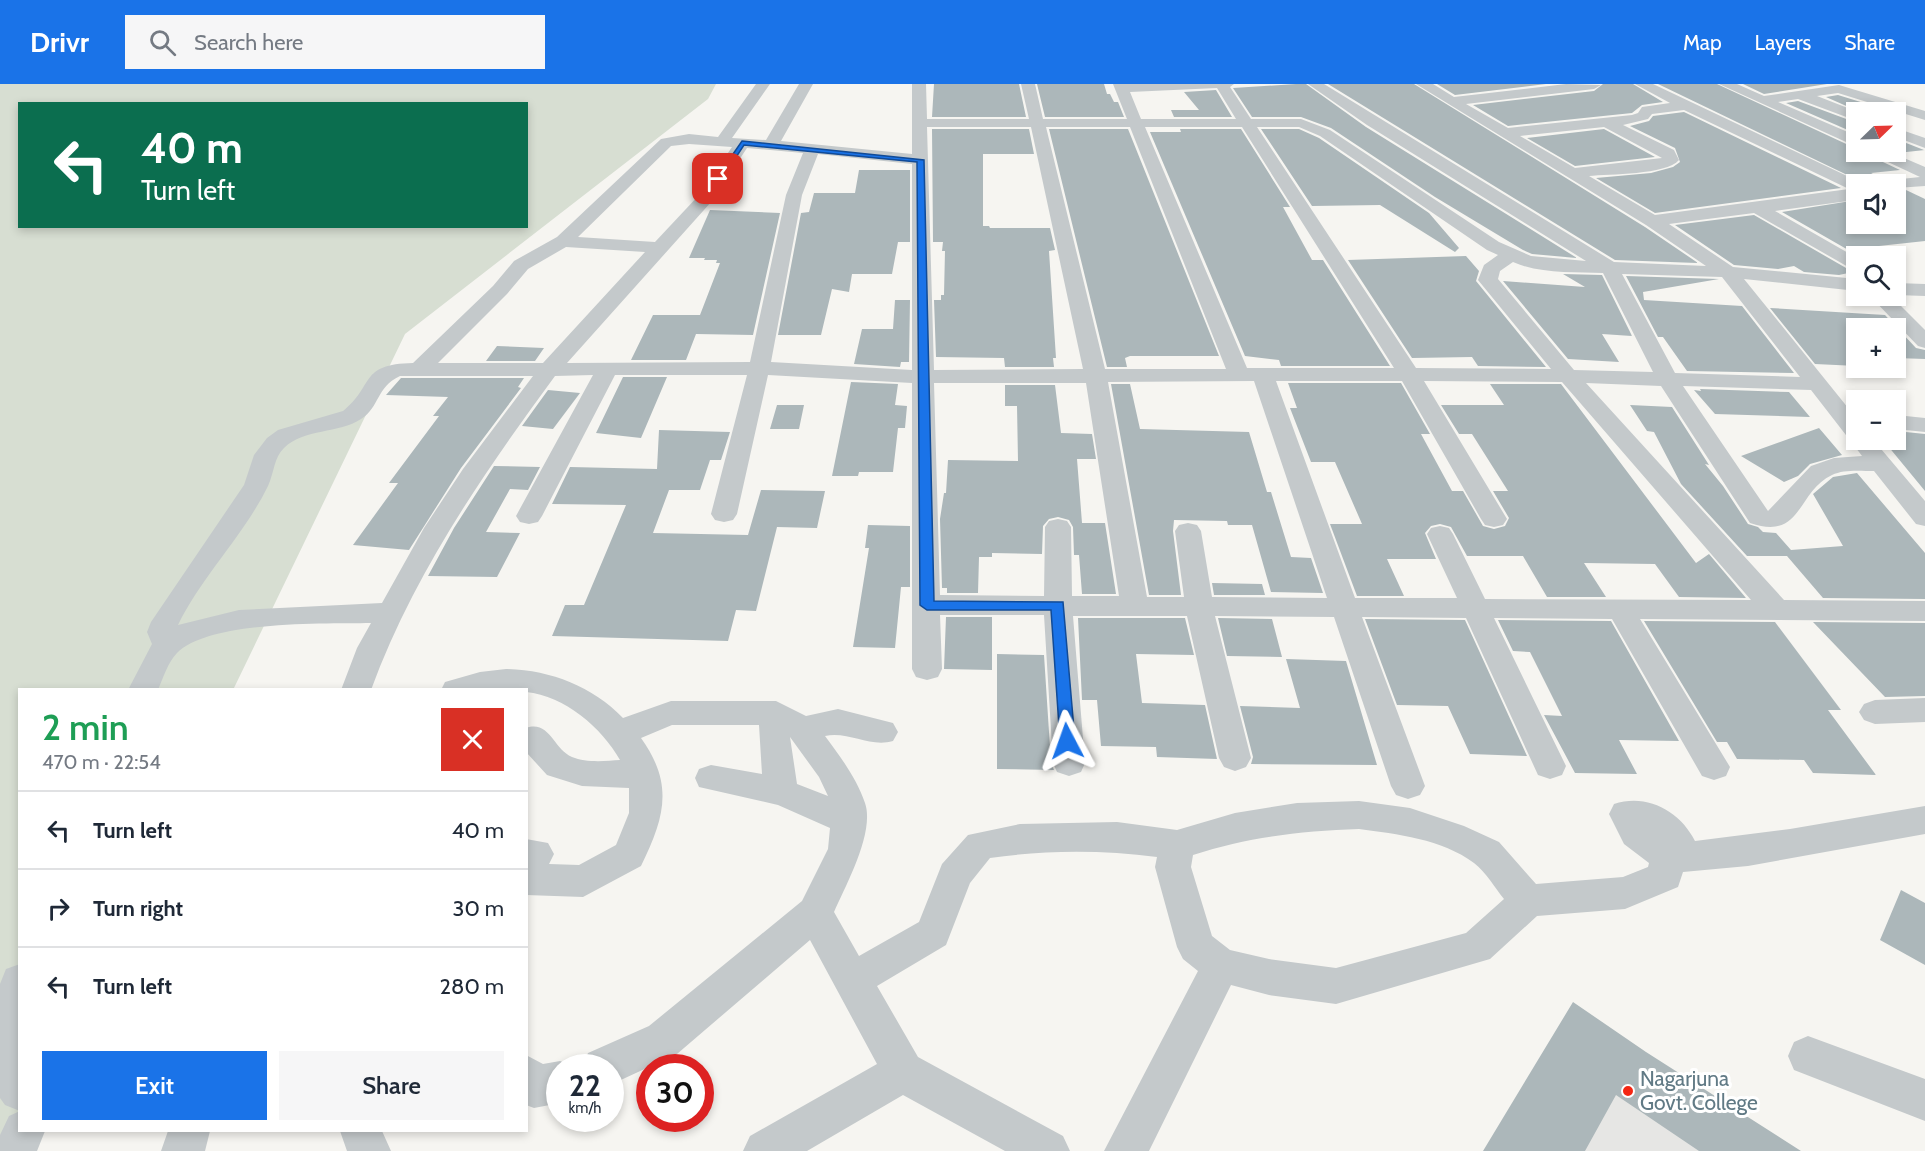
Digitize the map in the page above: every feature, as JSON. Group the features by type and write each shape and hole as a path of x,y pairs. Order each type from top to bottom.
{"street":[{"path":"357,688 372,648 437,528 475,469 550,368 706,197 763,84"},
{"path":"771,145 806,84"},
{"path":"920,84 927,669"},
{"path":"1028,84 1096,377 1135,606"},
{"path":"1221,84 1409,374 1494,519"},
{"path":"1227,84 1121,86 1252,377 1345,608 1408,786"},
{"path":"1315,84 1372,122 1610,268 1668,380 1754,512 1764,520 1780,518 1809,479 1819,471 1840,464 1880,464"},
{"path":"1423,84 1652,221 1728,272 1817,384 1846,416"},
{"path":"1642,84 1846,184"},
{"path":"1726,84 1846,137"},
{"path":"1772,84 1846,113"},
{"path":"1452,101 1594,85"},
{"path":"1764,100 1842,90 1925,116"},
{"path":"1506,133 1640,118 1647,110 1686,105"},
{"path":"920,123 1249,124 1293,122 1316,128 1510,255 1539,264 1728,272 1846,284"},
{"path":"1573,173 1657,165 1671,160 1668,153 1606,122"},
{"path":"1906,136 1925,143"},
{"path":"420,369 500,290 521,265 563,241 662,144 679,139 732,142 920,160"},
{"path":"724,514 759,368 794,195 812,149"},
{"path":"1906,183 1925,182"},
{"path":"1652,221 1846,195"},
{"path":"1756,207 1846,260"},
{"path":"563,241 660,248"},
{"path":"1510,255 1491,268 1488,280 1568,376 1776,610"},
{"path":"1906,289 1925,290"},
{"path":"1890,306 1925,342"},
{"path":"168,645 162,638 162,628 167,618 255,485 266,454 275,443 286,435 351,416 360,409 383,375 420,369 759,368 924,377 1252,377 1409,374 1568,376 1817,384"},
{"path":"529,516 607,369"},
{"path":"1906,423 1925,425"},
{"path":"1869,450 1925,518"},
{"path":"1058,527 1058,606 1069,763"},
{"path":"1188,531 1198,607 1235,758"},
{"path":"1440,534 1550,766"},
{"path":"927,605 1925,611"},
{"path":"1620,609 1714,767"},
{"path":"144,688 168,645 195,628 231,620 392,613"},
{"path":"461,688 469,685 516,680 554,687 576,697 621,735 643,772 647,808 629,855 583,880 530,862"},
{"path":"1875,712 1925,710"},
{"path":"621,735 638,724 671,713 789,721 838,721 882,732"},
{"path":"781,792 774,738 789,721"},
{"path":"624,1058 663,1040 815,913 845,849 849,806 832,770 789,721"},
{"path":"534,738 546,754 562,768 615,774 643,772"},
{"path":"711,778 749,782 781,792 848,821"},
{"path":"852,979 904,952 933,933 955,875 980,845 1020,839 1117,837 1177,845 1235,827 1297,817 1359,815 1410,822 1452,836 1487,853 1528,901"},
{"path":"1177,845 1173,867 1196,946 1221,965 1269,977 1336,986 1478,947 1528,901 1625,893 1665,876 1667,856 1695,856 1756,848 1925,820"},
{"path":"815,913 903,1072 1048,1151"},
{"path":"1126,1151 1221,965"},
{"path":"18,988 4,1031 2,1064 3,1077 9,1085 18,1089"},
{"path":"1808,1056 1925,1100"},
{"path":"765,1151 903,1072"},
{"path":"528,1078 534,1087 546,1085"},
{"path":"15,1151 24,1132"},
{"path":"183,1151 189,1132"},
{"path":"362,1132 369,1151"}],"shaded area":[{"path":"0,84 716,84 708,99 405,334 234,688 18,688 19,1132 0,1151"},
{"name":"Nagarjuna Govt. College","path":"1601,1032 1781,1151 1530,1151"}],"building":[{"path":"934,84 1019,84 1026,117 932,117"},
{"path":"1037,84 1104,84 1107,94 1110,94 1114,102 1118,102 1124,117 1045,117"},
{"path":"1306,84 1366,127 1577,258 1532,254 1523,250 1435,197 1331,128 1301,117 1252,117 1233,88"},
{"path":"1328,84 1414,84 1645,227 1698,263 1615,260"},
{"path":"1437,84 1546,84 1455,95"},
{"path":"1603,84 1633,84 1663,102 1642,105 1632,113 1508,126 1473,105 1594,91"},
{"path":"1658,84 1717,84 1846,144 1846,162 1883,162 1900,170 1871,173 1873,174 1846,174"},
{"path":"1743,84 1827,84 1764,94"},
{"path":"1216,90 1232,117 1174,117 1171,110 1199,110 1184,92"},
{"path":"1838,95 1861,102 1846,102 1846,106 1826,97"},
{"path":"1798,101 1846,119 1846,129 1786,103"},
{"path":"1684,112 1841,188 1655,213 1596,178 1651,173 1673,167 1680,162 1675,148 1630,126 1649,121 1653,116"},
{"path":"932,129 1029,129 1034,154 983,154 983,226 1050,228 1055,250 1049,251 1056,358 1053,358 1054,367 1005,367 1004,358 936,357 934,300 941,300 941,295 944,295 945,251 942,251 943,242 933,242"},
{"path":"1049,129 1128,129 1219,356 1130,356 1125,358 1127,367 1107,367"},
{"path":"1180,129 1241,129 1290,207 1283,207 1312,260 1323,260 1390,366 1281,366 1279,360 1245,356 1150,132 1181,132"},
{"path":"1261,129 1299,129 1319,138 1429,213 1459,248 1455,252 1380,205 1312,206"},
{"path":"1604,129 1655,157 1575,166 1527,138"},
{"path":"1906,143 1925,150 1906,152"},
{"path":"859,170 910,170 910,242 898,242 892,274 852,274 849,292 832,289 821,335 778,335 801,213 809,212 814,193 855,193"},
{"path":"1906,190 1925,199 1925,241 1879,246 1846,246 1846,249 1782,212 1846,202 1846,234 1906,234"},
{"path":"710,210 780,213 753,335 696,334 686,360 631,360 653,315 700,315 720,263 716,263 717,260 704,260 705,258 689,258"},
{"path":"1754,215 1846,268 1846,274 1804,272 1794,266 1778,269 1734,265 1675,225"},
{"path":"1466,256 1479,271 1476,281 1546,367 1478,366 1472,357 1412,358 1348,260"},
{"path":"1563,274 1602,275 1632,336 1602,334 1619,362 1568,359 1503,281 1585,287"},
{"path":"1626,276 1719,279 1643,292 1644,300 1742,306 1794,373 1687,371 1663,337 1658,337"},
{"path":"895,300 910,300 909,362 901,362 900,367 854,364 862,329 893,329"},
{"path":"1770,308 1885,315 1888,318 1846,318 1846,365 1815,364"},
{"path":"1906,337 1916,348 1925,350 1925,359 1906,358"},
{"path":"497,346 544,348 535,361 486,361"},
{"path":"623,377 667,377 641,438 596,433"},
{"path":"401,378 524,378 518,387 521,388 461,468 409,550 353,545 398,483 389,483 439,416 433,416 448,397 386,395"},
{"path":"851,382 898,384 895,405 907,406 905,428 898,428 893,472 859,472 858,476 832,476"},
{"path":"1288,383 1401,383 1430,434 1421,434 1452,491 1463,491 1483,526 1494,529 1505,526 1509,518 1493,491 1508,491 1472,434 1459,434 1441,405 1504,405 1490,384 1561,384 1696,563 1709,554 1746,598 1679,597 1655,564 1584,563 1606,597 1547,597 1523,556 1467,556 1451,527 1440,524 1431,526 1425,533 1436,559 1387,559 1404,596 1357,596 1330,524 1362,524 1335,462 1311,462 1290,408 1297,408"},
{"path":"1111,384 1130,384 1140,429 1249,432 1267,492 1271,492 1291,557 1311,558 1323,593 1271,592 1252,525 1228,525 1227,521 1174,520 1173,531 1181,595 1149,595"},
{"path":"1005,385 1055,385 1061,433 1092,434 1096,459 1077,459 1082,523 1105,523 1116,594 1082,594 1079,555 1074,555 1073,527 1069,520 1058,517 1049,519 1043,526 1042,554 992,553 992,557 979,557 978,593 947,593 947,588 942,588 940,519 944,493 946,493 948,460 1018,461 1017,406 1005,406"},
{"path":"1700,389 1789,392 1810,417 1715,414 1694,390 1701,391"},
{"path":"548,390 580,393 553,429 522,426"},
{"path":"777,405 804,405 799,429 770,429"},
{"path":"1630,405 1672,407 1709,465 1705,464 1723,486 1748,524 1758,527 1763,532 1776,533 1791,550 1843,546 1813,494 1833,477 1857,473 1925,553 1925,599 1823,598 1787,556 1747,556 1681,484 1654,432 1647,431"},
{"path":"1819,428 1842,455 1810,464 1798,476 1784,482 1741,456"},
{"path":"659,430 730,432 721,460 710,460 700,490 669,490 653,533 748,535 761,490 825,491 817,528 777,527 756,611 736,610 728,641 552,636 565,605 584,605 626,505 552,504 570,467 657,469"},
{"path":"1906,432 1925,434 1925,491 1891,450 1906,450"},
{"path":"494,466 540,467 528,490 510,489 486,532 520,533 497,577 428,576 454,528"},
{"path":"868,525 910,526 910,587 901,587 895,648 853,647 869,548 865,548"},
{"path":"1212,583 1262,584 1265,595 1214,595"},
{"path":"946,617 992,617 992,670 944,669"},
{"path":"1078,618 1185,618 1194,655 1136,654 1142,703 1205,705 1217,759 1157,757 1156,747 1101,746 1097,700 1082,700"},
{"path":"1218,618 1272,619 1282,657 1227,656"},
{"path":"1365,619 1465,620 1527,756 1470,754 1448,706 1397,705"},
{"path":"1498,620 1611,621 1679,741 1619,740 1637,774 1575,773 1544,715 1562,716 1530,652 1513,651"},
{"path":"1644,621 1775,622 1841,710 1828,710 1876,775 1813,773 1804,760 1737,759 1727,742 1717,742"},
{"path":"1813,622 1925,623 1925,696 1885,697"},
{"path":"997,654 1044,655 1051,763 1054,770 997,769"},
{"path":"1286,659 1346,661 1377,765 1251,764 1253,757 1240,706 1300,708"},
{"path":"1901,890 1925,903 1925,965 1880,940"},
{"path":"1573,1002 1646,1052 1801,1151 1699,1151 1616,1095 1585,1151 1483,1151"}],"place":[{"name":"Nagarjuna Govt. College","path":"1628,1091"}],"route":[{"path":"718,179 742,143 920,160 927,605 1058,606 1067,741"}]}
